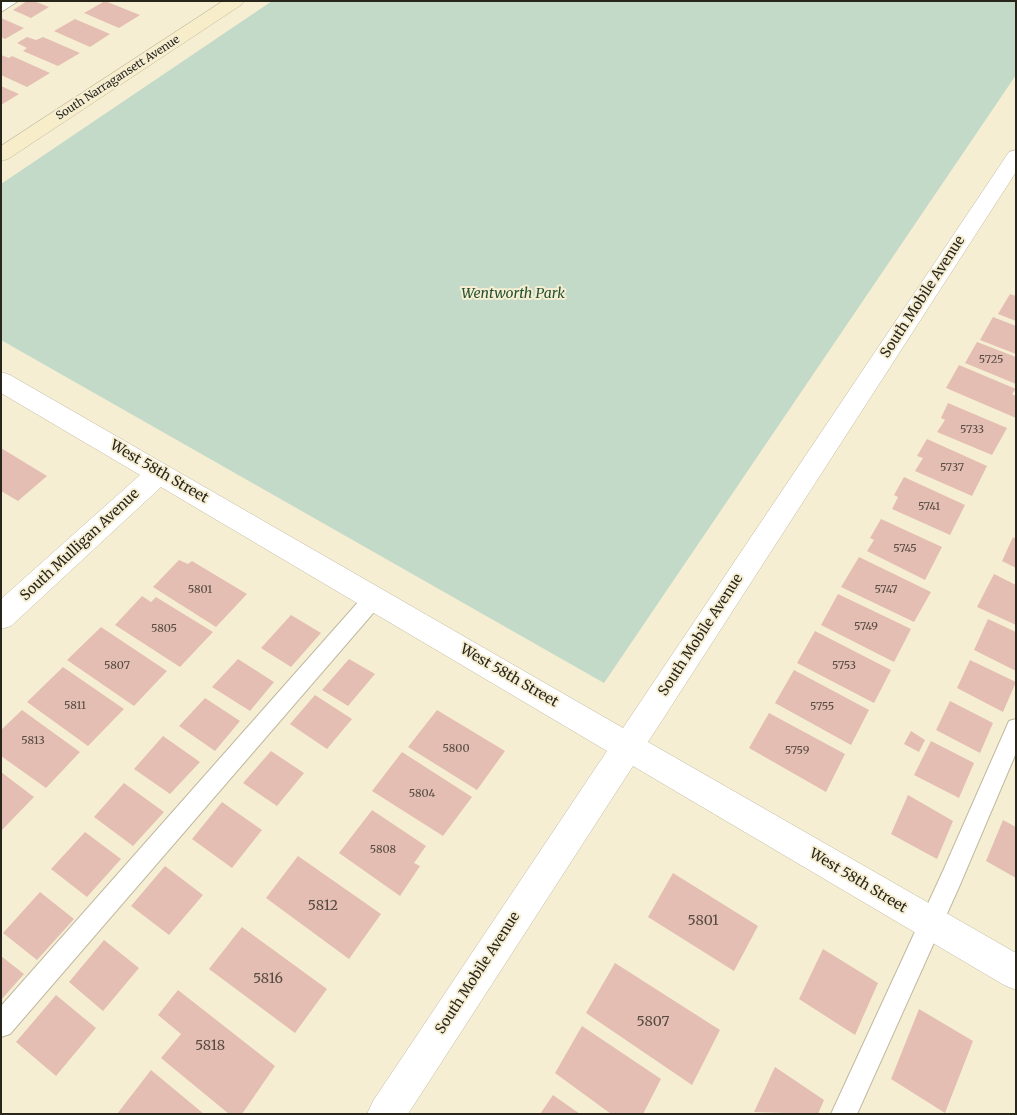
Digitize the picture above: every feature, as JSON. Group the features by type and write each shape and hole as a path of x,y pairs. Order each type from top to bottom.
{"street":[{"name":"South Narragansett Avenue","path":"1,155 235,1"},
{"name":"South Mobile Avenue","path":"386,1114 1016,156"},
{"name":"West 58th Street","path":"1,380 1016,973"},
{"name":"South Mulligan Avenue","path":"1,618 159,472"}],"lane":[{"path":"1,8 12,1"},
{"path":"1,1025 374,598"},
{"path":"844,1114 1016,728"}],"green space":[{"name":"Wentworth Park","path":"272,1 1016,1 1016,75 604,683 1,340 1,184"}],"building":[{"path":"27,1 34,1 49,7 31,18 13,10"},
{"path":"105,1 140,15 119,28 84,13"},
{"path":"1,18 24,28 5,39 1,37"},
{"path":"75,19 110,34 90,47 54,31"},
{"path":"27,37 36,40 43,37 80,53 58,66 23,51 27,48 17,43"},
{"path":"1,55 9,58 12,56 50,73 27,87 1,75"},
{"path":"1,86 19,94 1,105"},
{"path":"1010,294 1016,296 1016,321 998,314"},
{"path":"993,317 1016,326 1016,354 980,340"},
{"path":"977,342 1016,357 1016,384 965,363"},
{"path":"959,365 1016,389 1012,394 1016,396 1016,418 946,388"},
{"path":"948,403 1007,428 992,455 937,432 945,420 941,418"},
{"path":"927,439 987,466 972,496 915,471 923,458 917,456"},
{"path":"1,448 47,476 18,501 1,491"},
{"path":"904,477 965,505 950,535 892,509 898,497 894,495"},
{"path":"881,519 942,547 925,580 867,551 874,540 870,538"},
{"path":"1013,537 1016,539 1016,568 1002,561"},
{"path":"859,557 931,592 914,622 841,587"},
{"path":"179,560 188,564 192,561 247,594 216,627 153,587"},
{"path":"994,574 1016,585 1016,625 977,607"},
{"path":"838,594 911,629 894,662 821,625"},
{"path":"142,596 151,602 156,597 213,632 180,667 115,625"},
{"path":"291,615 321,633 291,667 261,648"},
{"path":"988,619 1016,632 1016,671 974,650"},
{"path":"101,627 167,671 134,706 67,660"},
{"path":"815,631 891,670 874,703 797,663"},
{"path":"238,659 274,682 250,711 212,687"},
{"path":"349,659 375,674 348,706 322,690"},
{"path":"970,660 1016,682 1003,712 957,688"},
{"path":"63,667 124,709 88,746 27,702"},
{"path":"794,670 869,710 851,745 775,703"},
{"path":"315,695 352,719 327,749 290,724"},
{"path":"205,698 240,721 215,751 179,726"},
{"path":"950,701 993,723 980,753 936,730"},
{"path":"22,710 80,752 46,788 1,756 1,730"},
{"path":"437,710 505,751 477,790 408,747"},
{"path":"769,713 845,754 826,792 749,748"},
{"path":"911,731 925,740 919,752 904,744"},
{"path":"163,736 200,762 170,794 134,769"},
{"path":"931,741 974,763 959,798 914,775"},
{"path":"271,751 304,773 277,806 243,783"},
{"path":"402,752 472,797 443,836 372,791"},
{"path":"1,772 34,797 1,831"},
{"path":"124,783 164,812 133,846 94,817"},
{"path":"908,795 953,821 937,859 891,834"},
{"path":"222,802 262,830 232,868 192,839"},
{"path":"372,810 426,846 414,863 420,866 400,896 339,853"},
{"path":"1003,820 1016,827 1016,878 986,861"},
{"path":"85,832 121,859 87,897 51,869"},
{"path":"298,856 381,914 349,959 266,898"},
{"path":"165,866 203,895 169,935 131,906"},
{"path":"673,873 758,926 734,971 648,917"},
{"path":"40,892 74,919 37,960 3,933"},
{"path":"242,927 327,989 295,1033 209,969"},
{"path":"104,940 139,968 103,1011 69,982"},
{"path":"823,949 878,983 855,1035 799,999"},
{"path":"1,956 24,974 1,1000"},
{"path":"615,963 720,1030 692,1085 586,1013"},
{"path":"178,990 275,1066 242,1114 229,1114 161,1058 181,1034 158,1015"},
{"path":"56,995 96,1028 56,1076 16,1042"},
{"path":"919,1009 973,1041 945,1113 891,1079"},
{"path":"582,1026 661,1079 643,1114 611,1114 555,1073"},
{"path":"775,1067 824,1100 818,1114 754,1112"},
{"path":"151,1070 204,1114 117,1114"},
{"path":"553,1095 580,1114 540,1114"}]}
